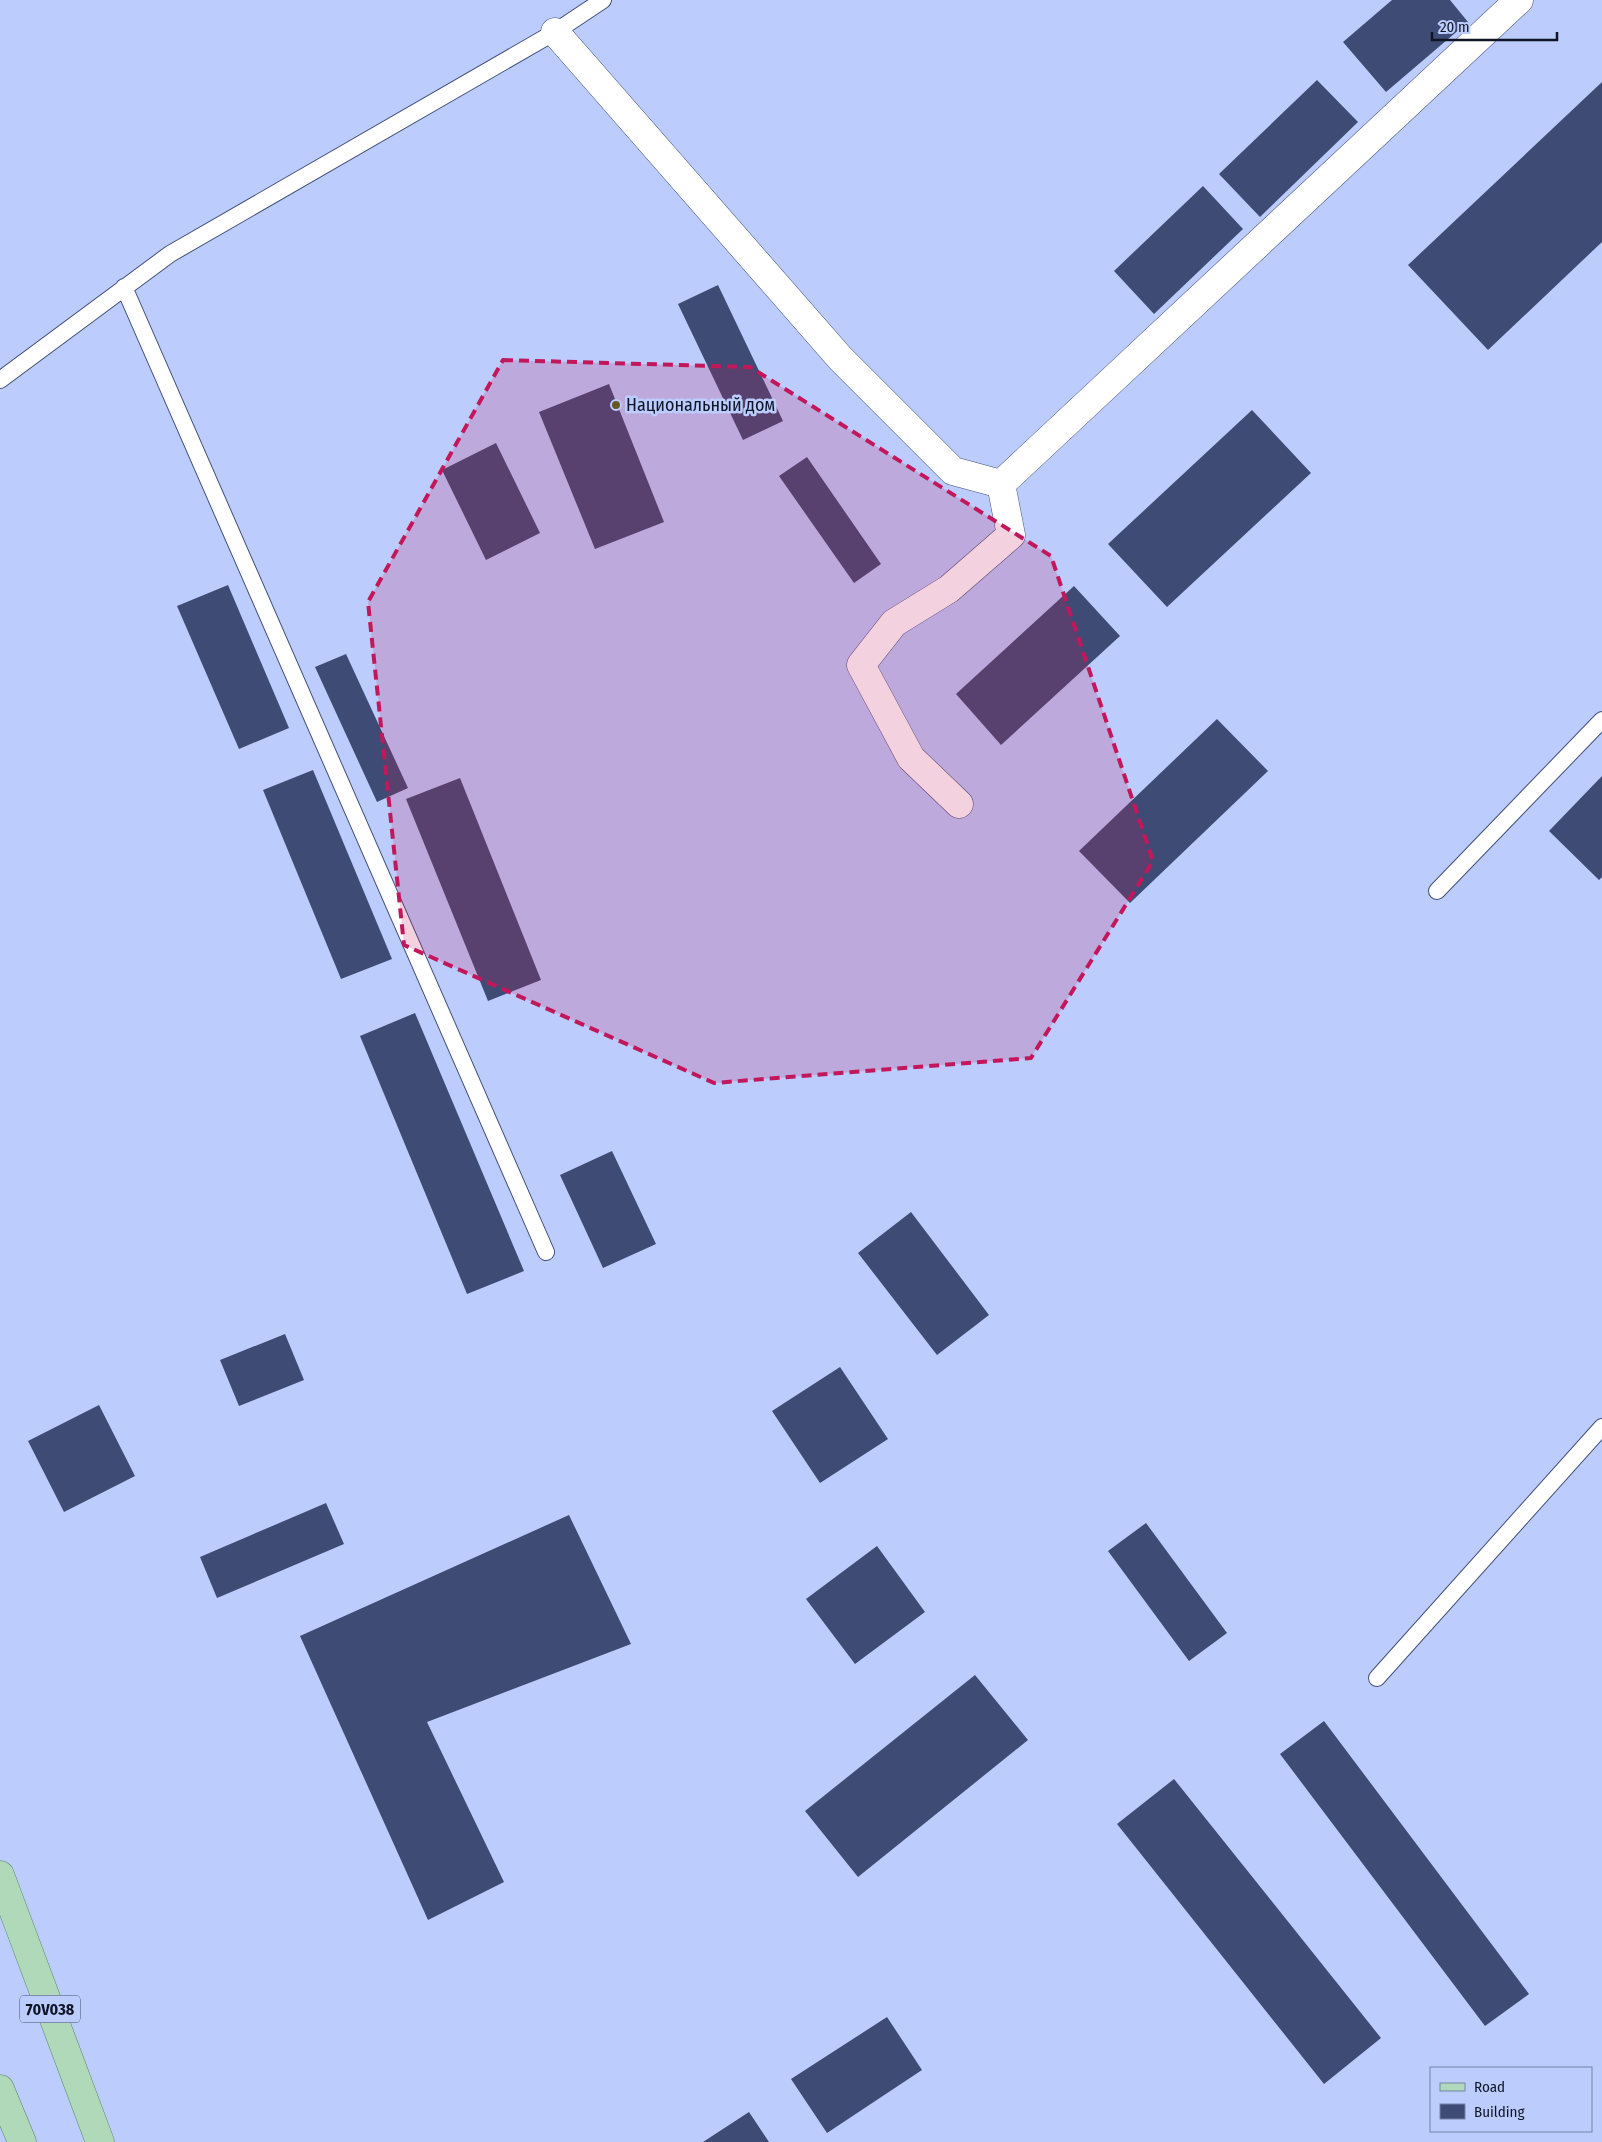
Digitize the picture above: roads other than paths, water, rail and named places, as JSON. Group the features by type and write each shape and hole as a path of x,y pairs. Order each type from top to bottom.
{"main road":[{"name":"70V038","path":"3,1891 100,2142"},
{"path":"0,2089 22,2142"}],"street":[{"path":"1001,484 1519,0"},
{"path":"556,32 847,365 953,471 1001,484"},
{"path":"959,804 911,758 861,665 894,623 949,589 1011,535 1001,484"}],"lane":[{"path":"0,380 170,254 556,32 603,0"},
{"path":"124,287 546,1252"},
{"path":"1437,891 1602,720"},
{"path":"1377,1678 1602,1427"}],"place":[{"name":"Национальный дом","path":"616,405"}]}
